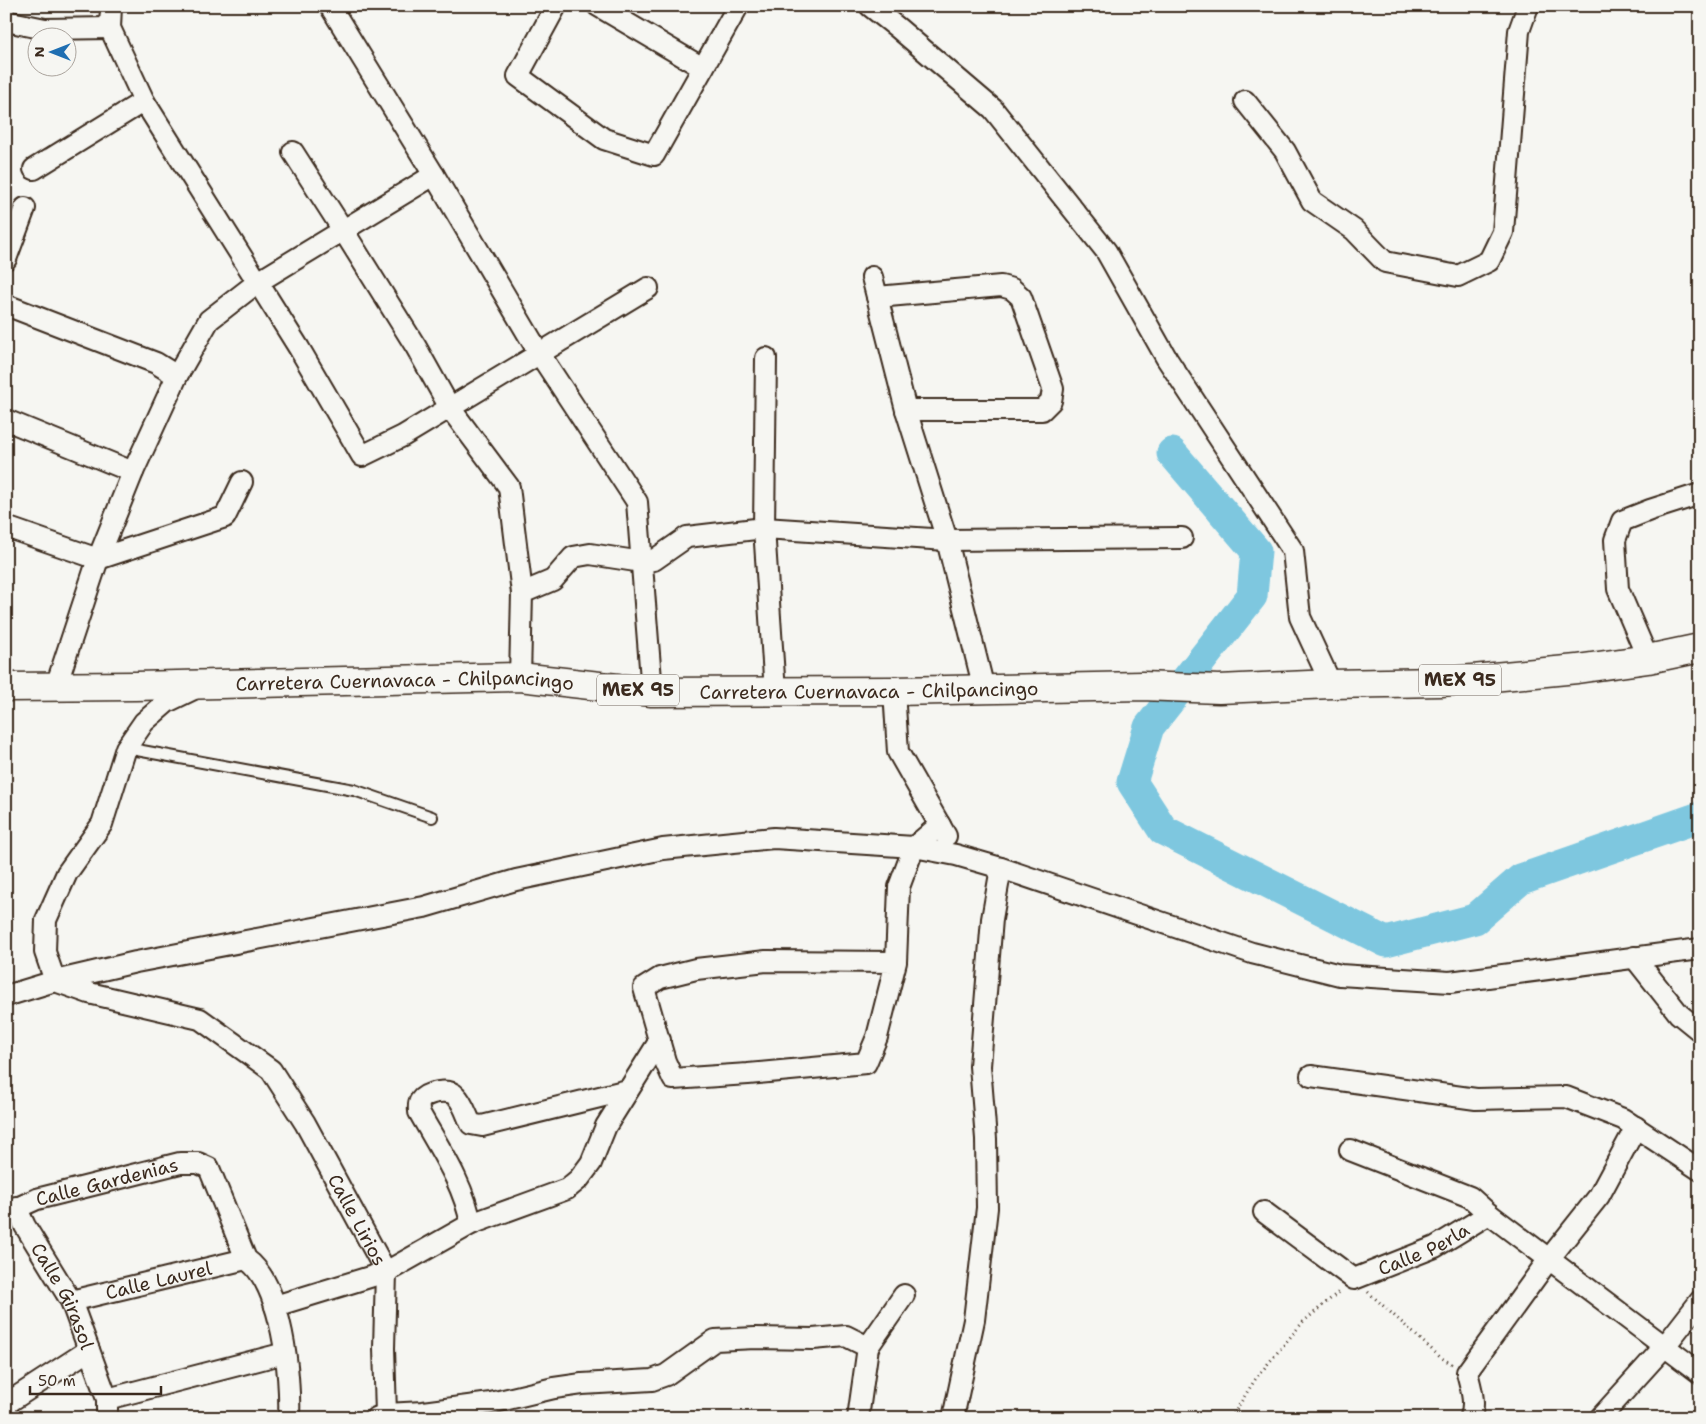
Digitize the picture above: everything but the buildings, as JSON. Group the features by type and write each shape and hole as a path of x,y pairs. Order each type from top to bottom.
{"main road":[{"name":"Carretera Cuernavaca - Chilpancingo","path":"6,687 135,686 520,677 652,692 894,691 1142,686 1219,689 1441,682 1577,669 1648,659 1700,648"}],"street":[{"path":"111,6 110,28 144,101 299,348 362,456 404,436 648,288"},
{"path":"330,6 434,175 539,353 637,502 652,692"},
{"path":"556,6 518,76 604,139 654,155 738,6"},
{"path":"598,6 703,68"},
{"path":"870,6 993,110 1106,251 1167,359 1293,551 1300,617 1331,684"},
{"path":"1245,101 1285,151 1312,201 1354,230 1385,262 1458,276 1489,261 1503,232 1519,31 1528,6"},
{"path":"6,21 45,29 110,28"},
{"path":"34,169 144,101"},
{"path":"293,152 416,347 450,408 510,487 522,593 520,677"},
{"path":"67,686 98,560 133,472 177,376 209,320 258,282 434,175"},
{"path":"6,259 25,208"},
{"path":"872,277 906,410 947,540 984,689"},
{"path":"877,297 1001,286 1012,289 1021,298 1053,389 1051,401 1042,410 906,410"},
{"path":"6,305 156,363 177,376"},
{"path":"766,358 764,528 775,692"},
{"path":"6,420 133,472"},
{"path":"6,527 98,560 225,517 242,482"},
{"path":"1648,659 1618,589 1615,540 1622,521 1700,494"},
{"path":"522,593 553,580 573,557 590,554 642,562 654,560 687,537 764,528 947,540 1182,538"},
{"path":"55,981 44,952 46,920 67,873 102,824 126,748 144,722 167,702 206,683"},
{"path":"894,691 898,752 956,855"},
{"path":"896,962 766,961 696,969 660,978 644,988 665,1061 673,1079 866,1063 876,1037 896,962 899,887 914,847 940,825"},
{"path":"6,996 55,981 136,962 424,907 516,880 663,849 774,838 914,847 956,855 1001,868 1252,952 1340,975 1450,982 1700,949"},
{"path":"953,1418 974,1320 987,1208 986,1139 980,1066 992,918 1001,868"},
{"path":"1634,957 1679,1014 1700,1031"},
{"name":"Calle Lirios","path":"55,981 89,994 200,1019 271,1070 305,1123 386,1272 383,1416"},
{"path":"275,1306 386,1272 471,1224 567,1189 579,1179 590,1163 606,1126 660,1040"},
{"path":"1311,1076 1476,1099 1566,1097 1623,1119 1700,1170"},
{"path":"471,1224 463,1192 419,1112 418,1106 420,1101 426,1096 440,1092 450,1092 456,1096 471,1124 482,1126 628,1090"},
{"path":"1475,1416 1472,1390 1466,1372 1549,1258 1599,1196 1636,1127"},
{"path":"1350,1150 1470,1197 1489,1214 1700,1373"},
{"name":"Calle Gardenias","path":"11,1210 37,1199 180,1163 198,1163 209,1168 246,1259"},
{"name":"Calle Girasol","path":"11,1210 25,1226 71,1301 107,1408"},
{"path":"1264,1212 1354,1279"},
{"name":"Calle Perla","path":"1354,1279 1435,1247 1489,1214"},
{"path":"246,1259 255,1265 267,1286 275,1306 285,1353 289,1418"},
{"name":"Calle Laurel","path":"71,1301 246,1259"},
{"path":"858,1418 868,1347 904,1295"},
{"path":"1600,1418 1665,1346 1700,1301"},
{"path":"383,1416 491,1403 554,1388 582,1384 652,1380 666,1376 715,1340 755,1338 812,1339 846,1336 868,1347"},
{"path":"6,1405 89,1350"},
{"path":"107,1408 285,1353"}],"lane":[{"path":"126,748 354,790 432,816"}],"path":[{"path":"1231,1418 1256,1378 1303,1322 1354,1279 1440,1357 1466,1372"}],"waterway":[{"path":"1172,453 1256,551 1252,596 1149,727 1132,782 1163,830 1386,942 1475,919 1521,879 1700,817"}]}
